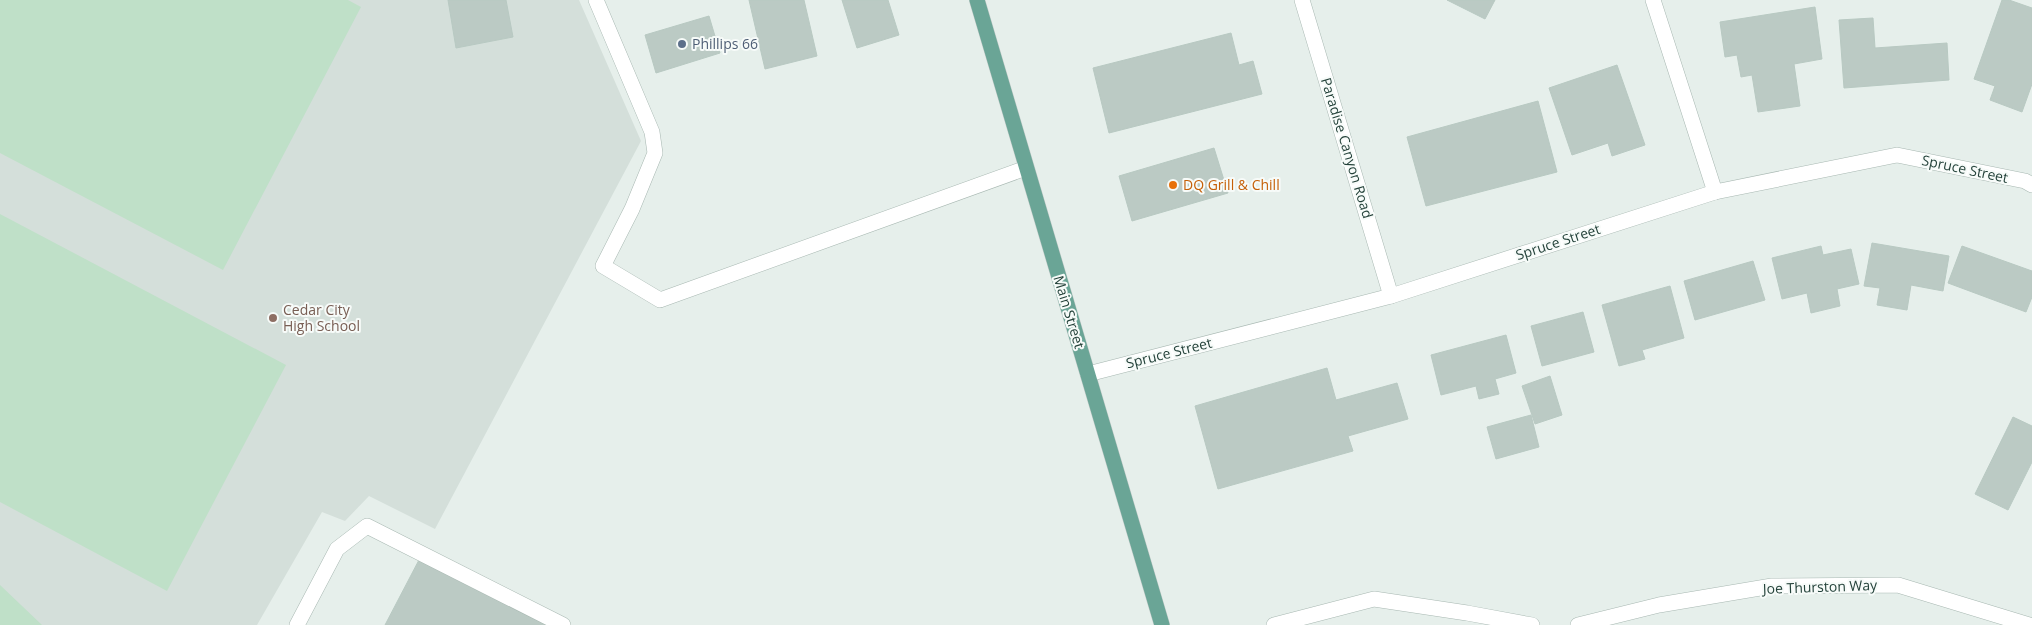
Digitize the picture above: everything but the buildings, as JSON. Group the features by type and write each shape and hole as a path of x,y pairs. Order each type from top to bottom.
{"main road":[{"name":"Main Street","path":"977,0 1162,625"}],"street":[{"path":"596,0 652,132 656,153 632,209 603,266 660,300 1026,168"},
{"name":"Paradise Canyon Road","path":"1302,0 1391,296"},
{"path":"1653,0 1715,192"},
{"name":"Spruce Street","path":"1088,374 1391,296 1715,192 1897,155 2025,181 2032,185"},
{"path":"297,625 337,549 367,526 563,625"},
{"name":"Joe Thurston Way","path":"1578,625 1659,605 1772,586 1898,585 2029,625"},
{"path":"1274,625 1374,599 1532,625"}],"shaded area":[{"name":"Cedar City High School","path":"0,0 579,0 641,141 435,529 369,496 345,521 322,512 257,625 0,625"}],"green space":[{"path":"0,0 348,0 361,7 223,270 0,153"},
{"path":"0,214 286,365 167,591 0,502"},
{"path":"0,585 42,625 0,625"}],"place":[{"name":"Phillips 66","path":"682,44"},
{"name":"DQ Grill & Chill","path":"1173,185"},
{"name":"Cedar City High School","path":"273,318"}]}
